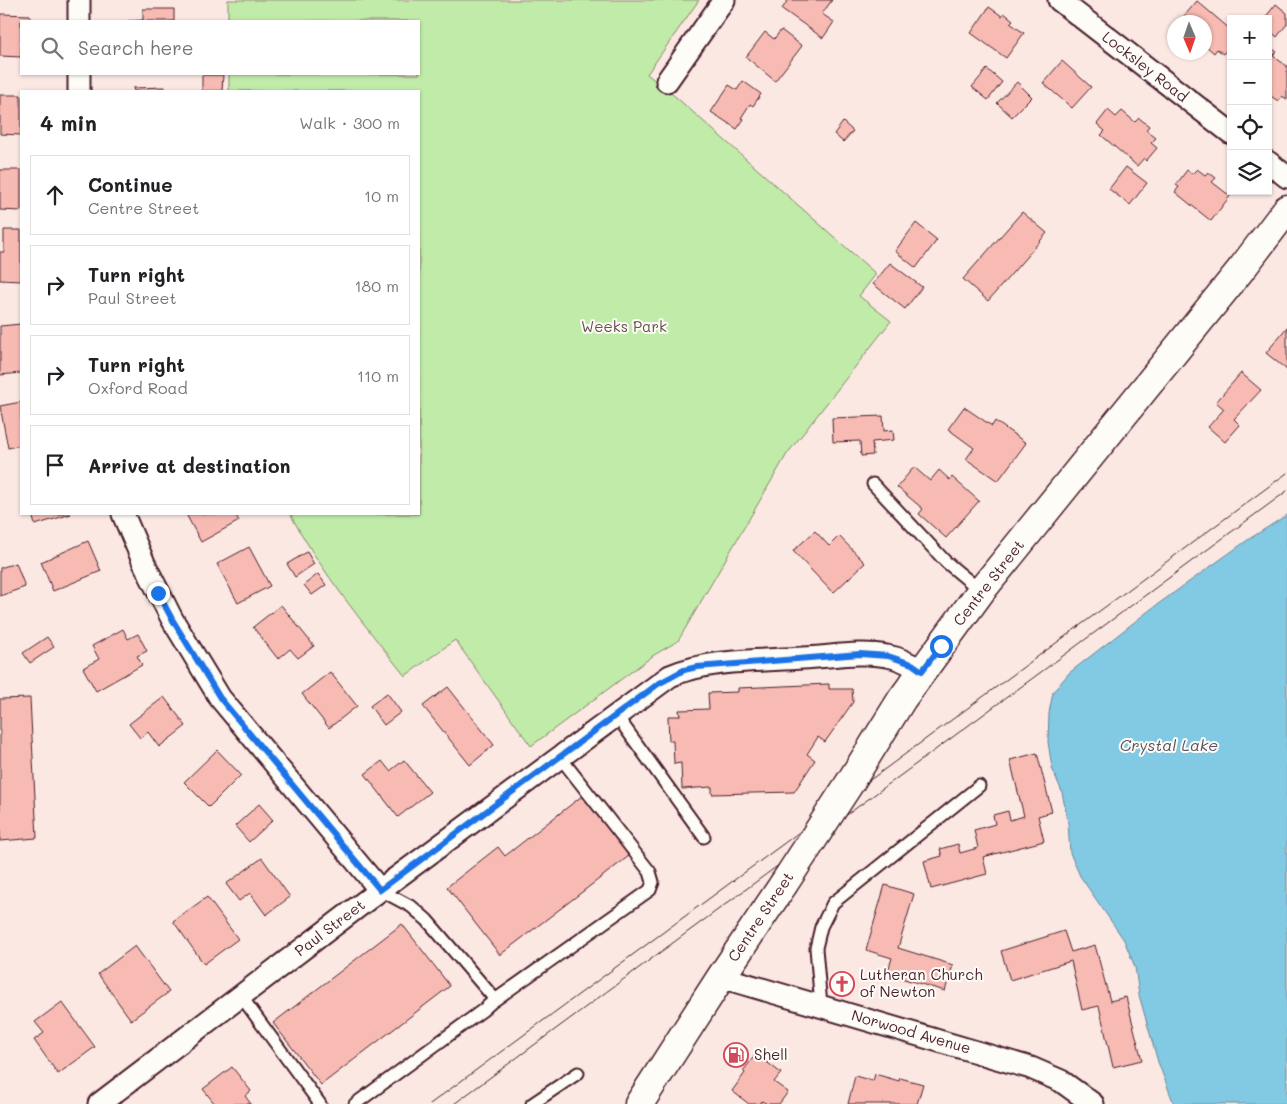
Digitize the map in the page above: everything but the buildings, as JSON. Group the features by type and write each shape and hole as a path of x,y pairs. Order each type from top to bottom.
{"main road":[{"name":"Centre Street","path":"639,1104 922,671 981,591 1243,267 1287,209"}],"street":[{"path":"79,0 79,20"},
{"path":"667,81 724,0"},
{"name":"Locksley Road","path":"1059,0 1227,130"},
{"path":"79,75 79,90"},
{"path":"1272,165 1287,177"},
{"path":"124,515 144,563 167,610 220,698 380,890"},
{"name":"Paul Street","path":"99,1104 380,890 670,676 697,667 867,654 888,656 902,660 922,671"},
{"name":"Norwood Avenue","path":"721,976 1031,1068 1061,1081 1093,1104"}],"lane":[{"path":"873,484 946,562 981,591"},
{"path":"616,715 704,837"},
{"path":"354,1104 492,1002 650,890 653,882 650,872 560,757"},
{"path":"821,1006 816,948 821,927 833,903 979,786"},
{"path":"380,890 412,907 427,920 493,997 492,1002"},
{"path":"241,996 320,1104"},
{"path":"532,1104 578,1073"}],"green space":[{"name":"Weeks Park","path":"228,0 699,0 647,74 677,98 876,274 859,296 891,321 787,454 678,641 654,655 531,746 455,640 405,676 329,577 291,515 420,515 420,90 229,90 229,75 420,75 420,20 228,20"}],"water":[{"name":"Crystal Lake","path":"1287,515 1287,1104 1174,1104 1158,1062 1139,995 1135,967 1124,940 1080,876 1070,853 1068,823 1062,792 1052,768 1048,742 1049,713 1053,692 1069,673 1151,609 1249,539"}],"tram line":[{"path":"430,1104 1287,473"},
{"path":"454,1104 1287,491"}],"place":[{"name":"Lutheran Church of Newton","path":"842,984"},
{"name":"Shell","path":"736,1055"}],"route":[{"path":"158,593 220,698 380,890 670,676 684,670 709,665 860,654 888,656 912,664 922,671 941,646"}]}
